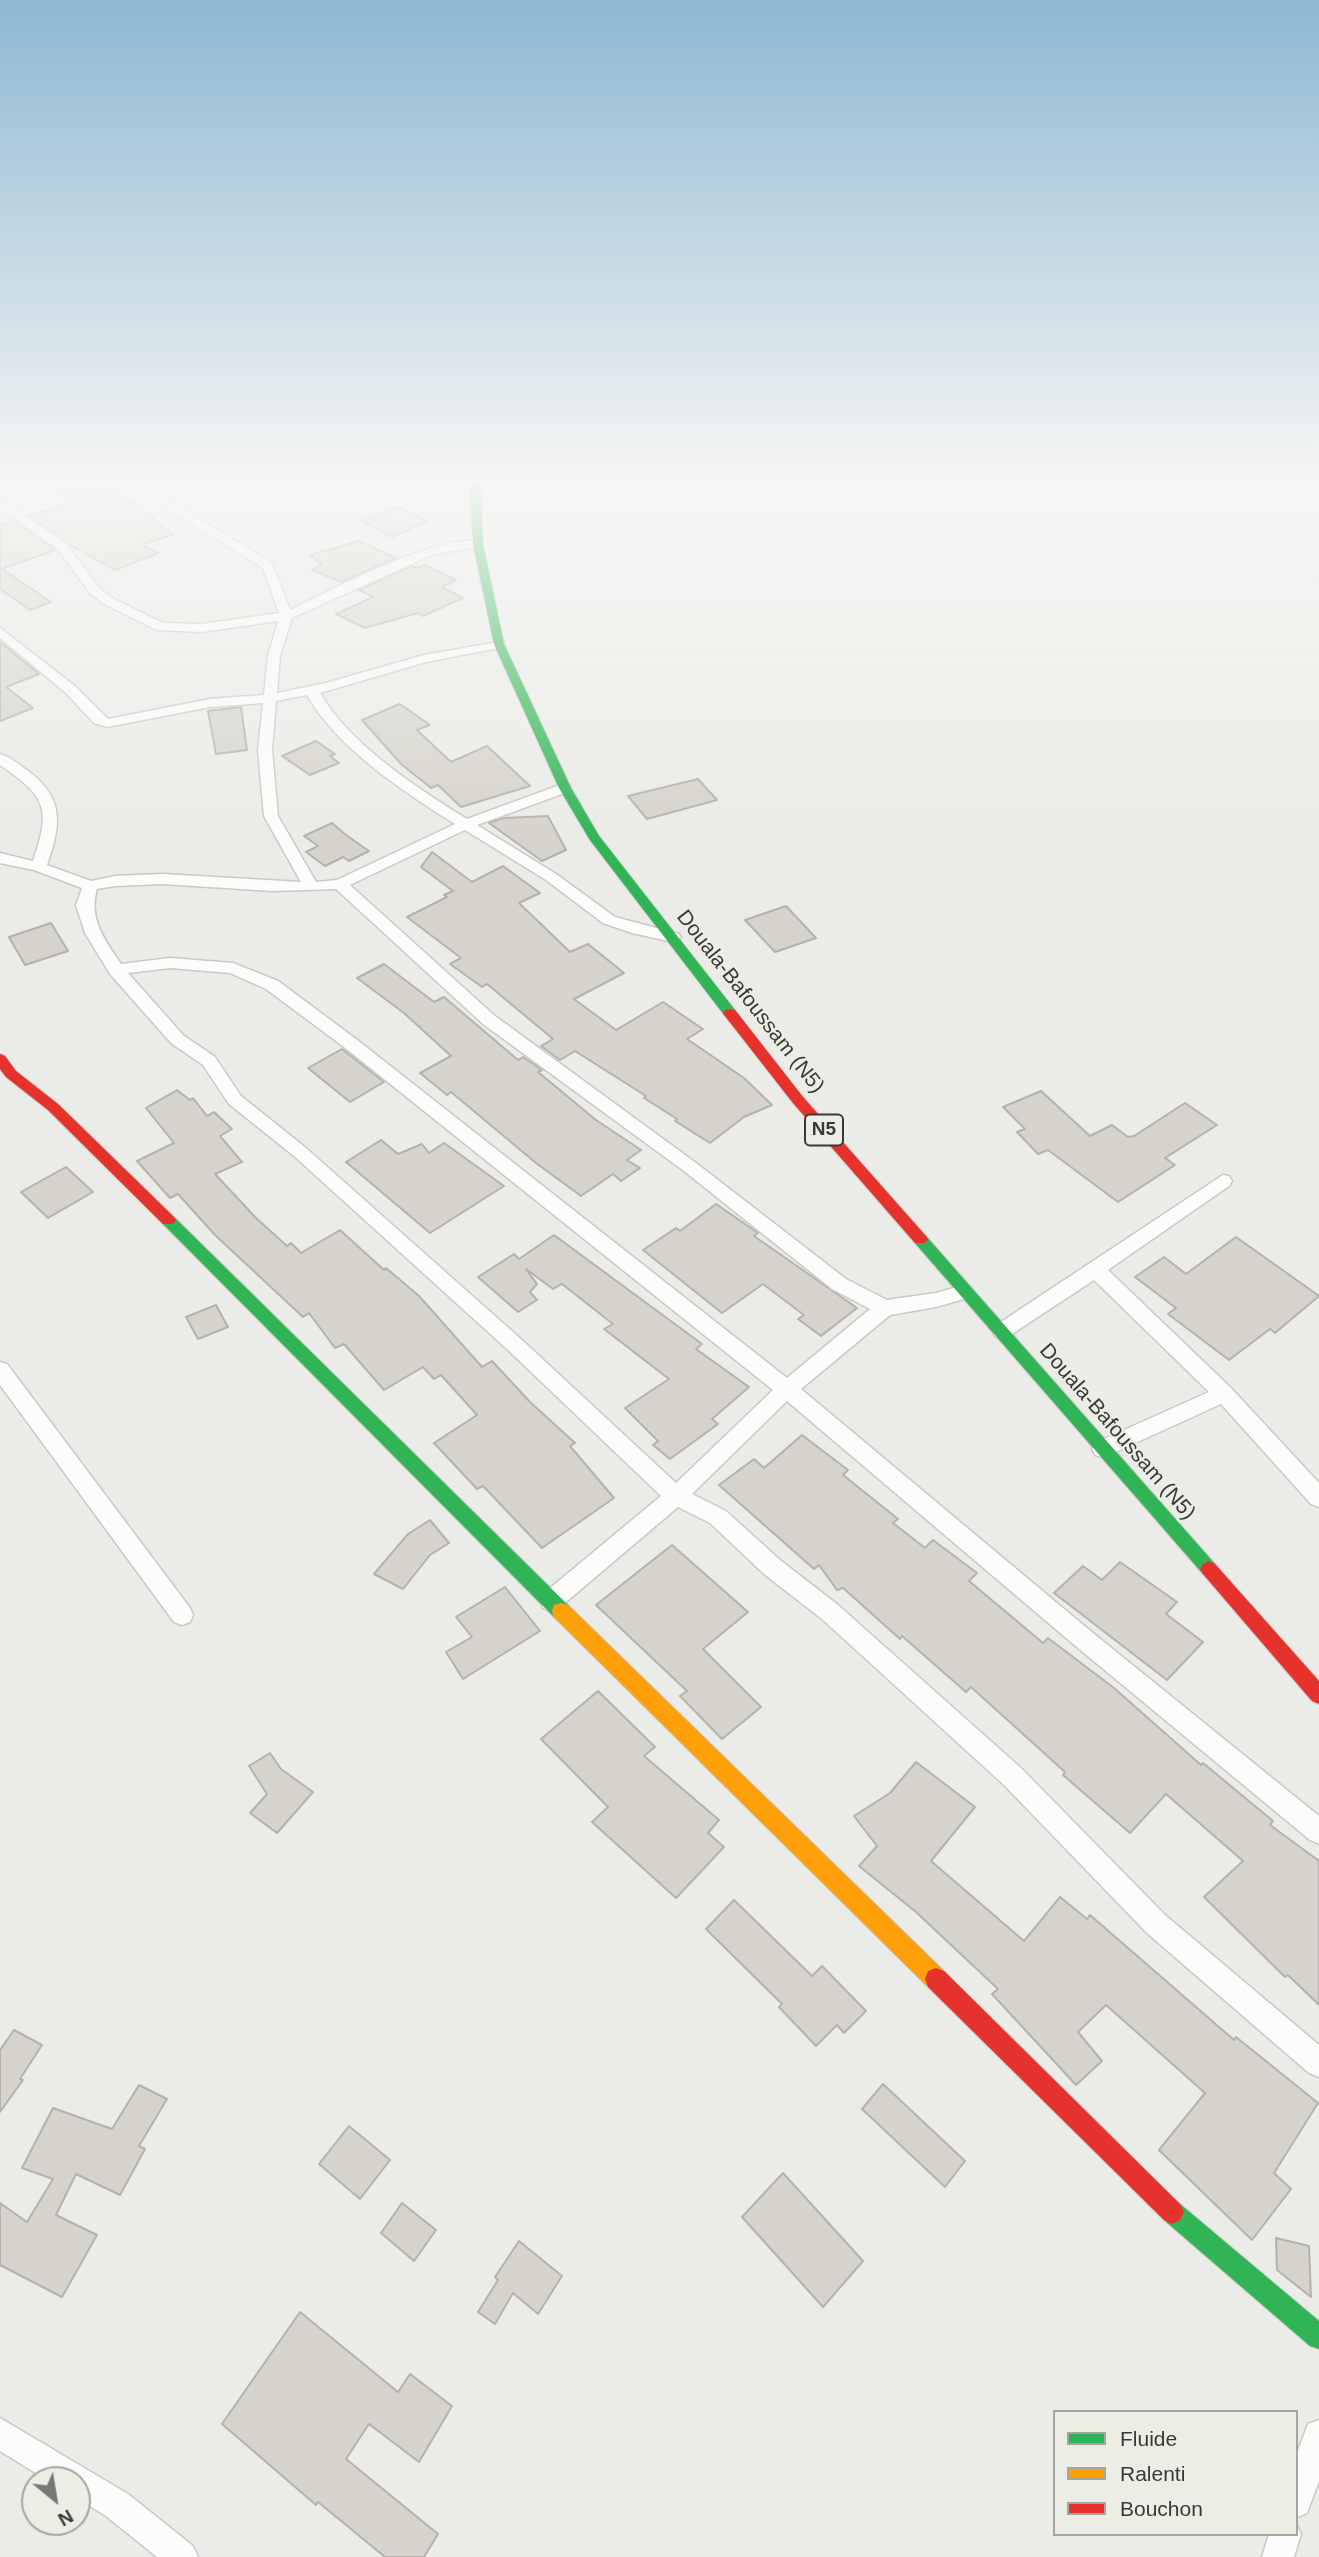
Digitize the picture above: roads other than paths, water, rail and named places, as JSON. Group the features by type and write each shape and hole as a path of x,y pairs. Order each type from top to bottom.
{"main road":[{"name":"Douala-Bafoussam (N5)","path":"490,602 499,644 565,788 594,837 798,1100 1319,1695"},
{"path":"0,1059 11,1074 53,1107 222,1272 551,1601 1085,2125 1154,2197 1319,2337"}],"street":[{"path":"111,602 161,627 202,628 286,616 316,602"},
{"path":"281,602 286,616 274,656 265,750 271,816 311,887"},
{"path":"0,632 71,690 99,720 107,723 209,703 271,698 328,687 424,659 499,644"},
{"path":"311,689 323,711 400,782 464,825 551,877 609,920 638,930 673,937"},
{"path":"0,758 42,790 47,799 48,838 39,867"},
{"path":"0,859 39,867 90,887 115,881 163,879 311,887 340,884 464,825 565,788"},
{"path":"340,884 489,1020 690,1167 839,1284 885,1308"},
{"path":"90,887 83,905 93,933 116,970 177,1039 209,1061 235,1100 300,1152 515,1345 676,1496 718,1517 772,1567 830,1612 1013,1777 1156,1924 1319,2063"},
{"path":"116,970 170,962 233,968 272,985 328,1026 787,1389 1080,1636 1319,1832"},
{"path":"1002,1331 1223,1181"},
{"path":"1095,1270 1224,1394 1319,1498"},
{"path":"551,1601 676,1496 787,1389 885,1308 936,1300 964,1292"},
{"path":"0,1370 182,1615"},
{"path":"1102,1449 1224,1394"},
{"path":"0,2433 54,2466"},
{"path":"1298,2496 1319,2435"},
{"path":"91,2489 117,2505 182,2557"},
{"path":"1278,2557 1285,2536"}]}
